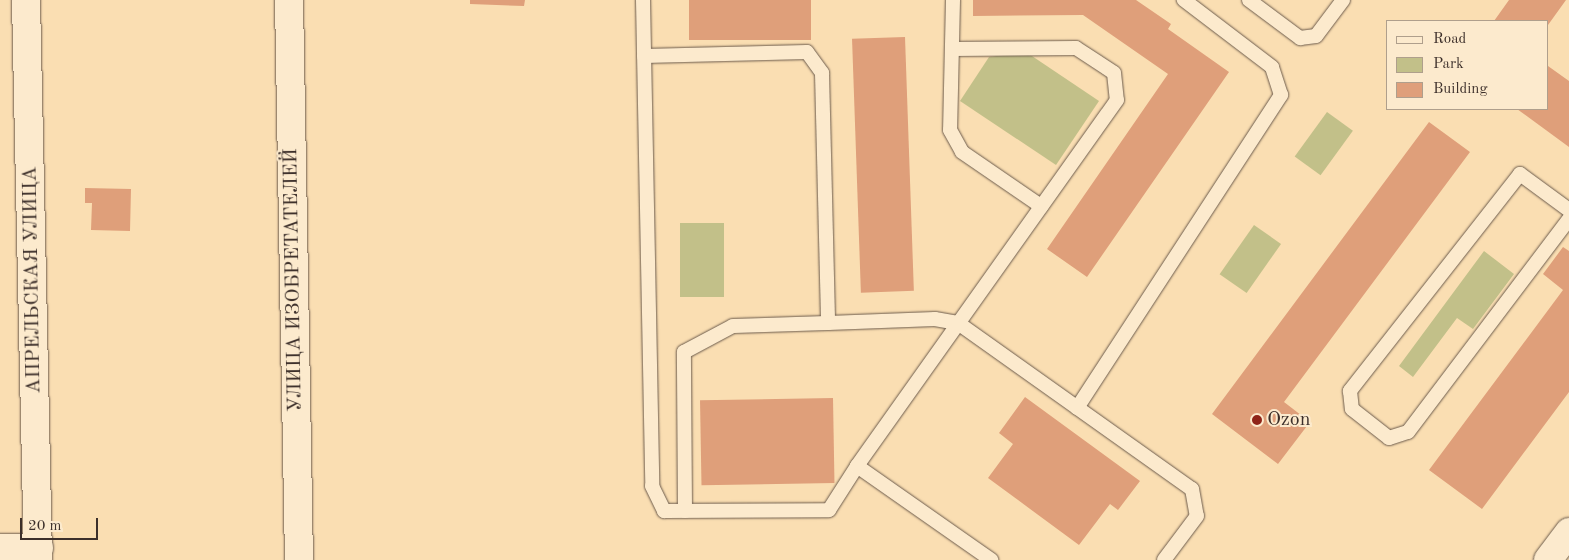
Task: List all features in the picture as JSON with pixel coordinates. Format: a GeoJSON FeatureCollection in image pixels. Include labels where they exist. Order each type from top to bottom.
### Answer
{"type":"FeatureCollection","features":[{"type":"Feature","properties":{"kind":"street","name":"АПРЕЛЬСКАЯ УЛИЦА"},"geometry":{"type":"LineString","coordinates":[[26,0],[38,554]]}},
{"type":"Feature","properties":{"kind":"street","name":"УЛИЦА ИЗОБРЕТАТЕЛЕЙ"},"geometry":{"type":"LineString","coordinates":[[289,0],[299,560]]}},
{"type":"Feature","properties":{"kind":"street"},"geometry":{"type":"LineString","coordinates":[[1548,560],[1569,532]]}},
{"type":"Feature","properties":{"kind":"street"},"geometry":{"type":"LineString","coordinates":[[0,548],[38,554]]}},
{"type":"Feature","properties":{"kind":"lane"},"geometry":{"type":"LineString","coordinates":[[643,0],[652,486],[664,511],[829,510],[857,466],[1117,100],[1114,73],[1076,48],[952,49]]}},
{"type":"Feature","properties":{"kind":"lane"},"geometry":{"type":"LineString","coordinates":[[953,0],[950,130],[962,152],[1041,206]]}},
{"type":"Feature","properties":{"kind":"lane"},"geometry":{"type":"LineString","coordinates":[[1077,408],[1281,96],[1272,67],[1184,0]]}},
{"type":"Feature","properties":{"kind":"lane"},"geometry":{"type":"LineString","coordinates":[[1249,0],[1300,38],[1316,36],[1343,0]]}},
{"type":"Feature","properties":{"kind":"lane"},"geometry":{"type":"LineString","coordinates":[[644,56],[808,52],[822,73],[828,323]]}},
{"type":"Feature","properties":{"kind":"lane"},"geometry":{"type":"LineString","coordinates":[[1569,210],[1520,174],[1350,390],[1352,409],[1389,438],[1408,432],[1569,219]]}},
{"type":"Feature","properties":{"kind":"lane"},"geometry":{"type":"LineString","coordinates":[[685,511],[684,352],[732,326],[935,319],[958,323],[1192,489],[1197,516],[1164,560]]}},
{"type":"Feature","properties":{"kind":"lane"},"geometry":{"type":"LineString","coordinates":[[857,466],[991,560]]}},
{"type":"Feature","properties":{"kind":"green space"},"geometry":{"type":"Polygon","coordinates":[[[1026,52],[1099,101],[1056,165],[960,101],[989,57],[1026,52]]]}},
{"type":"Feature","properties":{"kind":"green space"},"geometry":{"type":"Polygon","coordinates":[[[1327,112],[1353,131],[1321,175],[1295,156],[1327,112]]]}},
{"type":"Feature","properties":{"kind":"green space"},"geometry":{"type":"Polygon","coordinates":[[[680,223],[724,223],[724,297],[680,297],[680,223]]]}},
{"type":"Feature","properties":{"kind":"green space"},"geometry":{"type":"Polygon","coordinates":[[[1254,225],[1281,244],[1247,293],[1220,274],[1254,225]]]}},
{"type":"Feature","properties":{"kind":"green space"},"geometry":{"type":"Polygon","coordinates":[[[1484,251],[1514,274],[1473,329],[1457,318],[1413,377],[1399,366],[1484,251]]]}},
{"type":"Feature","properties":{"kind":"building"},"geometry":{"type":"Polygon","coordinates":[[[470,0],[525,0],[524,6],[470,4],[470,0]]]}},
{"type":"Feature","properties":{"kind":"building"},"geometry":{"type":"Polygon","coordinates":[[[689,0],[811,0],[811,40],[689,40],[689,0]]]}},
{"type":"Feature","properties":{"kind":"building"},"geometry":{"type":"Polygon","coordinates":[[[973,0],[1136,0],[1171,24],[1168,29],[1229,72],[1087,277],[1047,249],[1168,74],[1083,15],[973,16],[973,0]]]}},
{"type":"Feature","properties":{"kind":"building"},"geometry":{"type":"Polygon","coordinates":[[[1509,0],[1566,0],[1549,24],[1549,20],[1495,20],[1509,0]]]}},
{"type":"Feature","properties":{"kind":"building"},"geometry":{"type":"Polygon","coordinates":[[[905,37],[914,291],[861,293],[852,39],[905,37]]]}},
{"type":"Feature","properties":{"kind":"building"},"geometry":{"type":"Polygon","coordinates":[[[1549,67],[1569,81],[1569,147],[1518,110],[1549,110],[1549,67]]]}},
{"type":"Feature","properties":{"kind":"building"},"geometry":{"type":"Polygon","coordinates":[[[1429,122],[1470,152],[1284,402],[1310,422],[1278,464],[1212,414],[1429,122]]]}},
{"type":"Feature","properties":{"kind":"building"},"geometry":{"type":"Polygon","coordinates":[[[85,188],[131,189],[130,231],[91,230],[92,203],[85,203],[85,188]]]}},
{"type":"Feature","properties":{"kind":"building"},"geometry":{"type":"Polygon","coordinates":[[[1563,247],[1569,251],[1569,392],[1482,509],[1429,470],[1563,290],[1543,274],[1563,247]]]}},
{"type":"Feature","properties":{"kind":"building"},"geometry":{"type":"Polygon","coordinates":[[[1025,397],[1140,481],[1118,510],[1110,504],[1079,545],[988,478],[1013,444],[999,433],[1025,397]]]}},
{"type":"Feature","properties":{"kind":"building"},"geometry":{"type":"Polygon","coordinates":[[[833,398],[834,483],[702,485],[700,400],[833,398]]]}},
{"type":"Feature","properties":{"kind":"place","name":"Ozon"},"geometry":{"type":"Point","coordinates":[1257,420]}}]}
